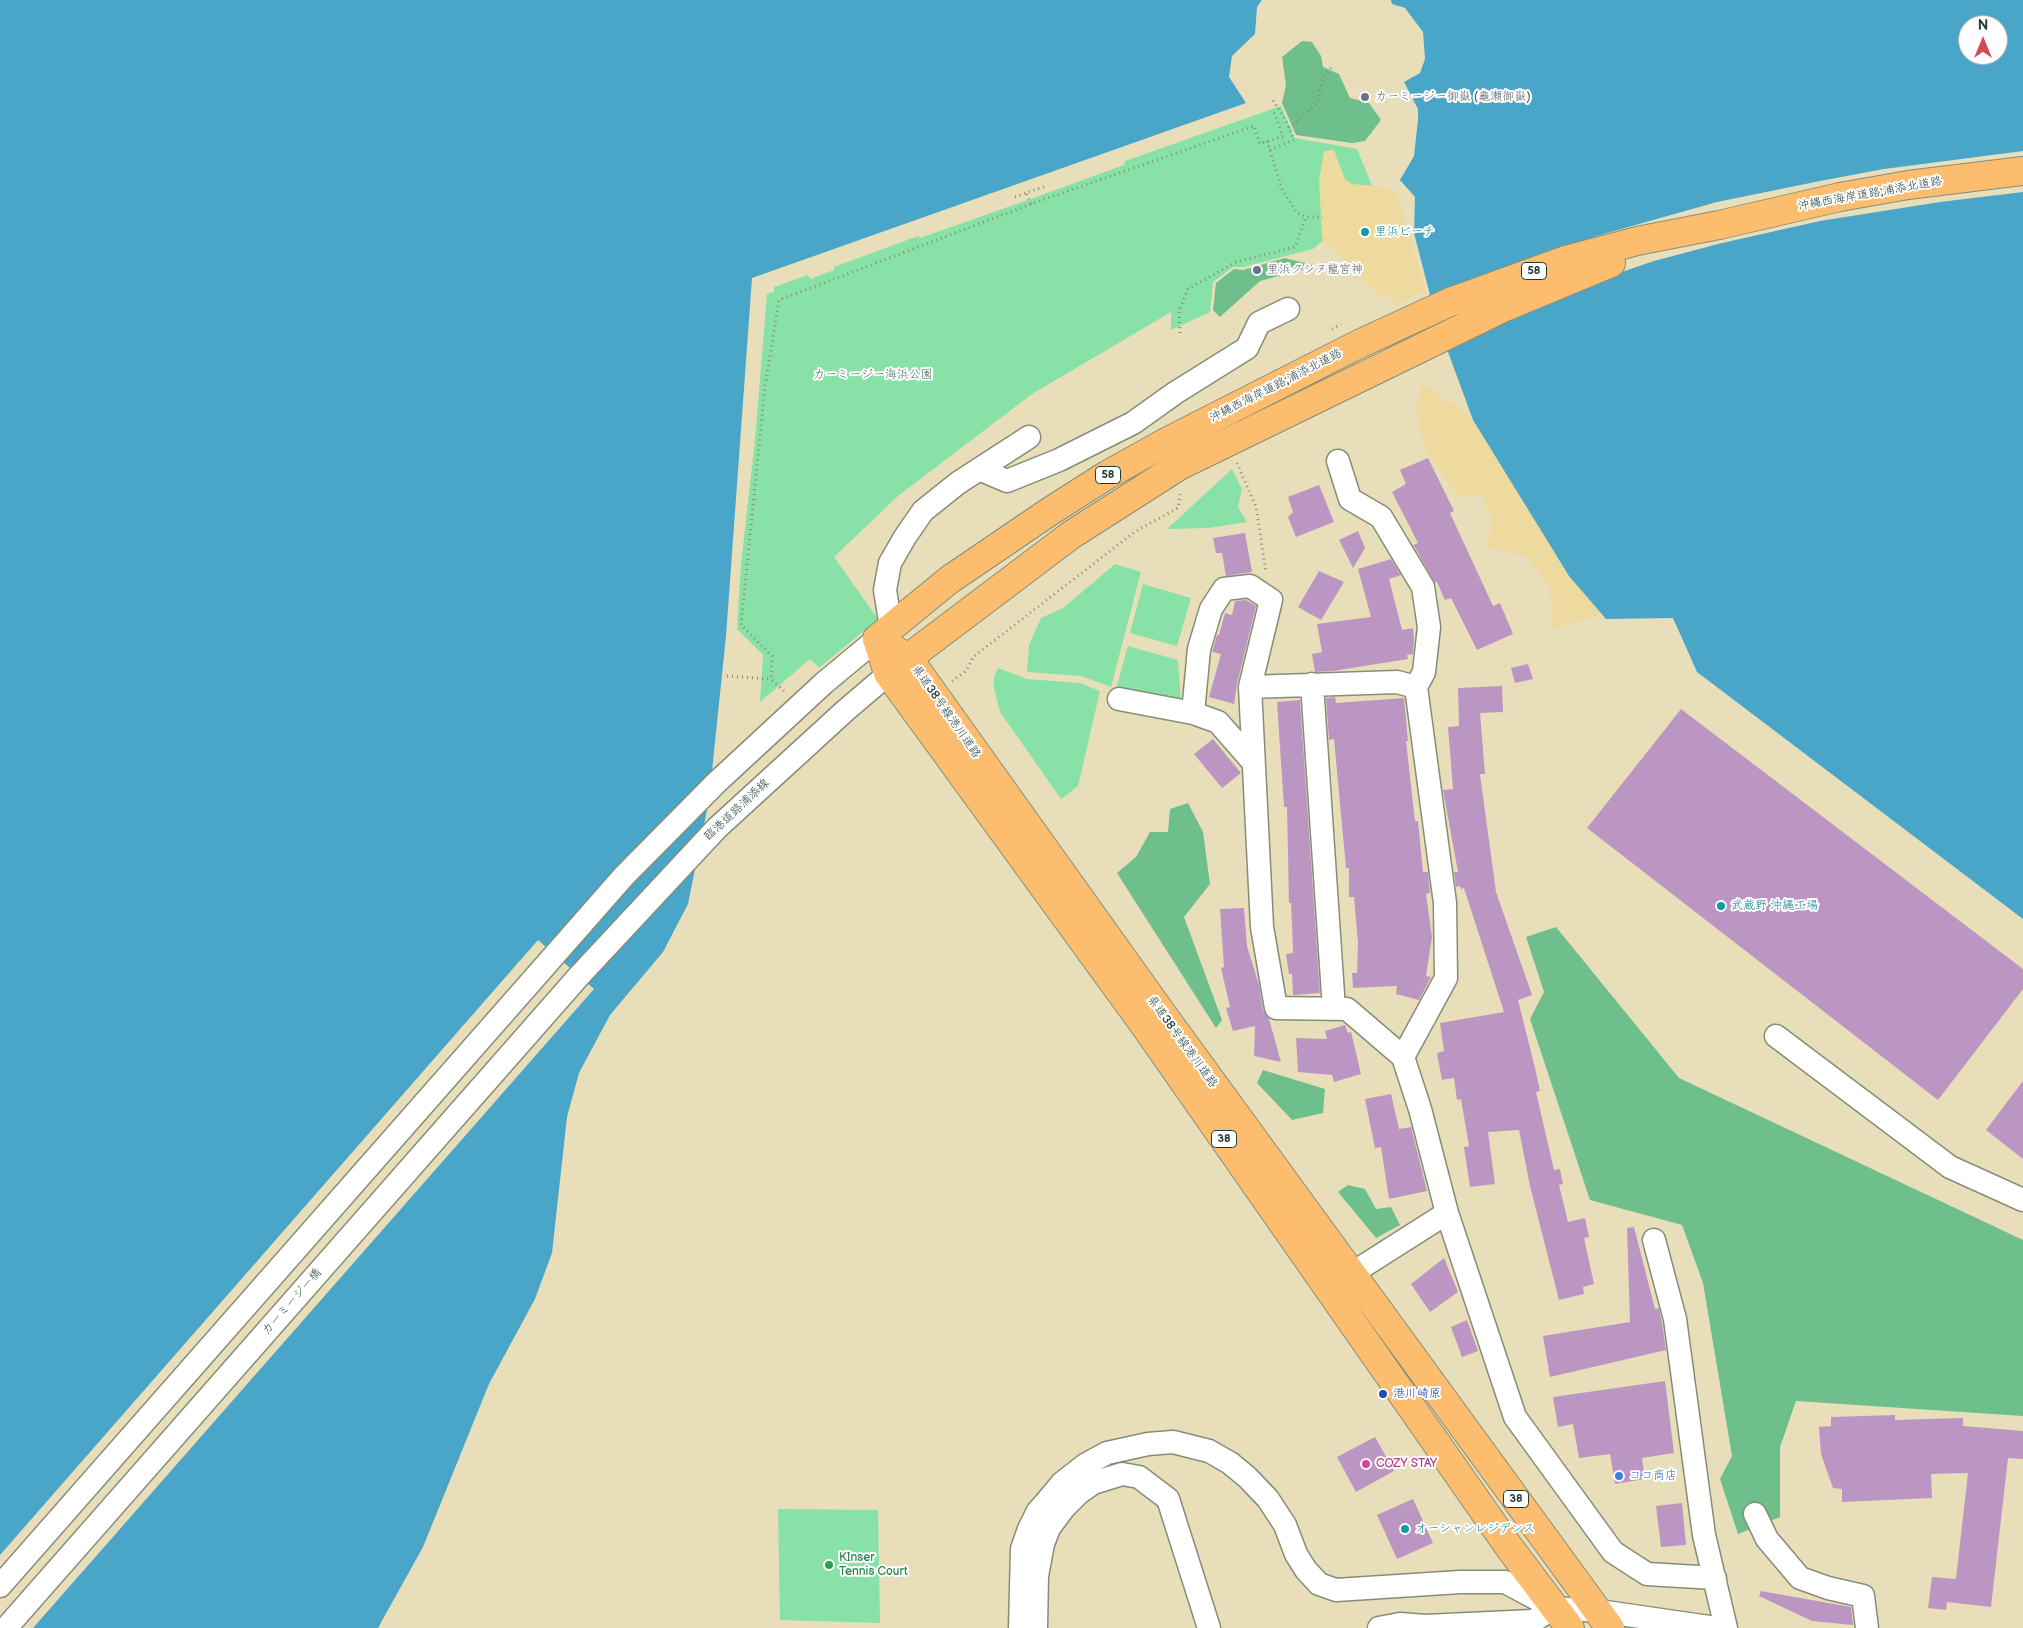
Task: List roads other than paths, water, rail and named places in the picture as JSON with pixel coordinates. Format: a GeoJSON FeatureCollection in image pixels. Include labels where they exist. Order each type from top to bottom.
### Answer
{"type":"FeatureCollection","features":[{"type":"Feature","properties":{"kind":"main road","name":"沖縄西海岸道路;浦添北道路"},"geometry":{"type":"LineString","coordinates":[[884,633],[948,580],[1106,475],[1168,441],[1359,344],[1450,302],[1566,260],[1637,241],[1719,225],[1840,197],[1908,185],[2023,171]]}},
{"type":"Feature","properties":{"kind":"main road","name":"沖縄西海岸道路;浦添北道路"},"geometry":{"type":"LineString","coordinates":[[898,665],[1071,535],[1179,466],[1372,371],[1533,295],[1639,252],[1719,225]]}},
{"type":"Feature","properties":{"kind":"main road","name":"県道38号線港川道路"},"geometry":{"type":"LineString","coordinates":[[884,633],[898,665],[1005,836],[1145,1026],[1336,1296],[1509,1547],[1562,1618]]}},
{"type":"Feature","properties":{"kind":"main road","name":"県道38号線港川道路"},"geometry":{"type":"LineString","coordinates":[[898,665],[1163,1016],[1604,1620]]}},
{"type":"Feature","properties":{"kind":"street"},"geometry":{"type":"LineString","coordinates":[[979,469],[1008,481],[1059,460],[1133,423],[1183,388],[1247,348],[1259,323],[1288,309]]}},
{"type":"Feature","properties":{"kind":"street"},"geometry":{"type":"LineString","coordinates":[[0,1586],[624,876],[717,782],[824,683],[884,633],[885,590],[890,563],[923,511],[958,483],[1029,437]]}},
{"type":"Feature","properties":{"kind":"street"},"geometry":{"type":"LineString","coordinates":[[1338,461],[1350,499],[1381,517],[1423,587],[1429,627],[1424,672],[1416,688],[1445,903],[1446,978],[1403,1057]]}},
{"type":"Feature","properties":{"kind":"street"},"geometry":{"type":"LineString","coordinates":[[1193,713],[1199,649],[1210,609],[1224,589],[1250,586],[1271,600],[1250,687],[1262,927],[1276,1008],[1347,1009],[1403,1057],[1420,1109],[1447,1213],[1516,1417],[1613,1552],[1647,1574],[1715,1578]]}},
{"type":"Feature","properties":{"kind":"street","name":"臨港道路浦添線"},"geometry":{"type":"LineString","coordinates":[[579,976],[717,828],[898,665]]}},
{"type":"Feature","properties":{"kind":"street"},"geometry":{"type":"LineString","coordinates":[[1250,687],[1397,682],[1416,688]]}},
{"type":"Feature","properties":{"kind":"street"},"geometry":{"type":"LineString","coordinates":[[1312,684],[1334,1009]]}},
{"type":"Feature","properties":{"kind":"street"},"geometry":{"type":"LineString","coordinates":[[1119,699],[1193,713],[1218,722],[1254,762]]}},
{"type":"Feature","properties":{"kind":"street","name":"カーミージー橋"},"geometry":{"type":"LineString","coordinates":[[6,1628],[579,976]]}},
{"type":"Feature","properties":{"kind":"street"},"geometry":{"type":"LineString","coordinates":[[1776,1036],[1950,1167],[2023,1200]]}},
{"type":"Feature","properties":{"kind":"street"},"geometry":{"type":"LineString","coordinates":[[1351,1274],[1447,1213]]}},
{"type":"Feature","properties":{"kind":"street"},"geometry":{"type":"LineString","coordinates":[[1654,1240],[1675,1319],[1704,1535],[1726,1628]]}},
{"type":"Feature","properties":{"kind":"street"},"geometry":{"type":"LineString","coordinates":[[1020,1628],[1022,1549],[1032,1523],[1047,1501],[1062,1483],[1085,1465],[1108,1453],[1148,1444],[1172,1442],[1209,1451],[1230,1463],[1247,1477],[1268,1499],[1285,1524],[1301,1562],[1319,1584],[1336,1590],[1460,1582],[1505,1582],[1562,1618]]}},
{"type":"Feature","properties":{"kind":"street"},"geometry":{"type":"LineString","coordinates":[[1036,1628],[1037,1576],[1043,1544],[1050,1528],[1064,1508],[1079,1492],[1099,1481],[1122,1474],[1139,1476],[1168,1499],[1209,1628]]}},
{"type":"Feature","properties":{"kind":"street"},"geometry":{"type":"LineString","coordinates":[[1755,1514],[1767,1539],[1800,1578],[1828,1588],[1863,1596],[1868,1628]]}},
{"type":"Feature","properties":{"kind":"street"},"geometry":{"type":"LineString","coordinates":[[1379,1628],[1400,1624],[1425,1626],[1562,1618],[1716,1628]]}},
{"type":"Feature","properties":{"kind":"water"},"geometry":{"type":"Polygon","coordinates":[[[0,0],[1262,0],[1257,7],[1255,34],[1232,56],[1229,77],[1246,103],[752,278],[726,636],[709,800],[688,904],[663,952],[610,1015],[579,1073],[567,1117],[552,1253],[535,1299],[489,1384],[423,1547],[378,1628],[0,1628],[0,0]]]}},
{"type":"Feature","properties":{"kind":"water"},"geometry":{"type":"Polygon","coordinates":[[[1391,0],[2023,0],[2023,919],[1697,672],[1673,618],[1606,619],[1569,576],[1473,420],[1437,322],[1414,233],[1415,197],[1400,180],[1414,156],[1418,120],[1418,109],[1404,82],[1420,73],[1425,59],[1423,32],[1405,8],[1392,4],[1391,0]]]}},
{"type":"Feature","properties":{"kind":"place","name":"カーミージー御嶽 (龜瀬御嶽)"},"geometry":{"type":"Point","coordinates":[1365,97]}},
{"type":"Feature","properties":{"kind":"place","name":"里浜ビーチ"},"geometry":{"type":"Point","coordinates":[1365,232]}},
{"type":"Feature","properties":{"kind":"place","name":"里浜クシヌ龍宮神"},"geometry":{"type":"Point","coordinates":[1257,270]}},
{"type":"Feature","properties":{"kind":"place","name":"武蔵野 沖縄工場"},"geometry":{"type":"Point","coordinates":[1721,906]}},
{"type":"Feature","properties":{"kind":"place","name":"港川崎原"},"geometry":{"type":"Point","coordinates":[1383,1394]}},
{"type":"Feature","properties":{"kind":"place","name":"COZY STAY"},"geometry":{"type":"Point","coordinates":[1366,1464]}},
{"type":"Feature","properties":{"kind":"place","name":"ココ商店"},"geometry":{"type":"Point","coordinates":[1619,1476]}},
{"type":"Feature","properties":{"kind":"place","name":"オーシャンレジデンス"},"geometry":{"type":"Point","coordinates":[1405,1529]}},
{"type":"Feature","properties":{"kind":"place","name":"KInser Tennis Court"},"geometry":{"type":"Point","coordinates":[829,1565]}},
{"type":"Feature","properties":{"kind":"park label","name":"カーミージー海浜公園"},"geometry":{"type":"Point","coordinates":[873,375]}}]}
